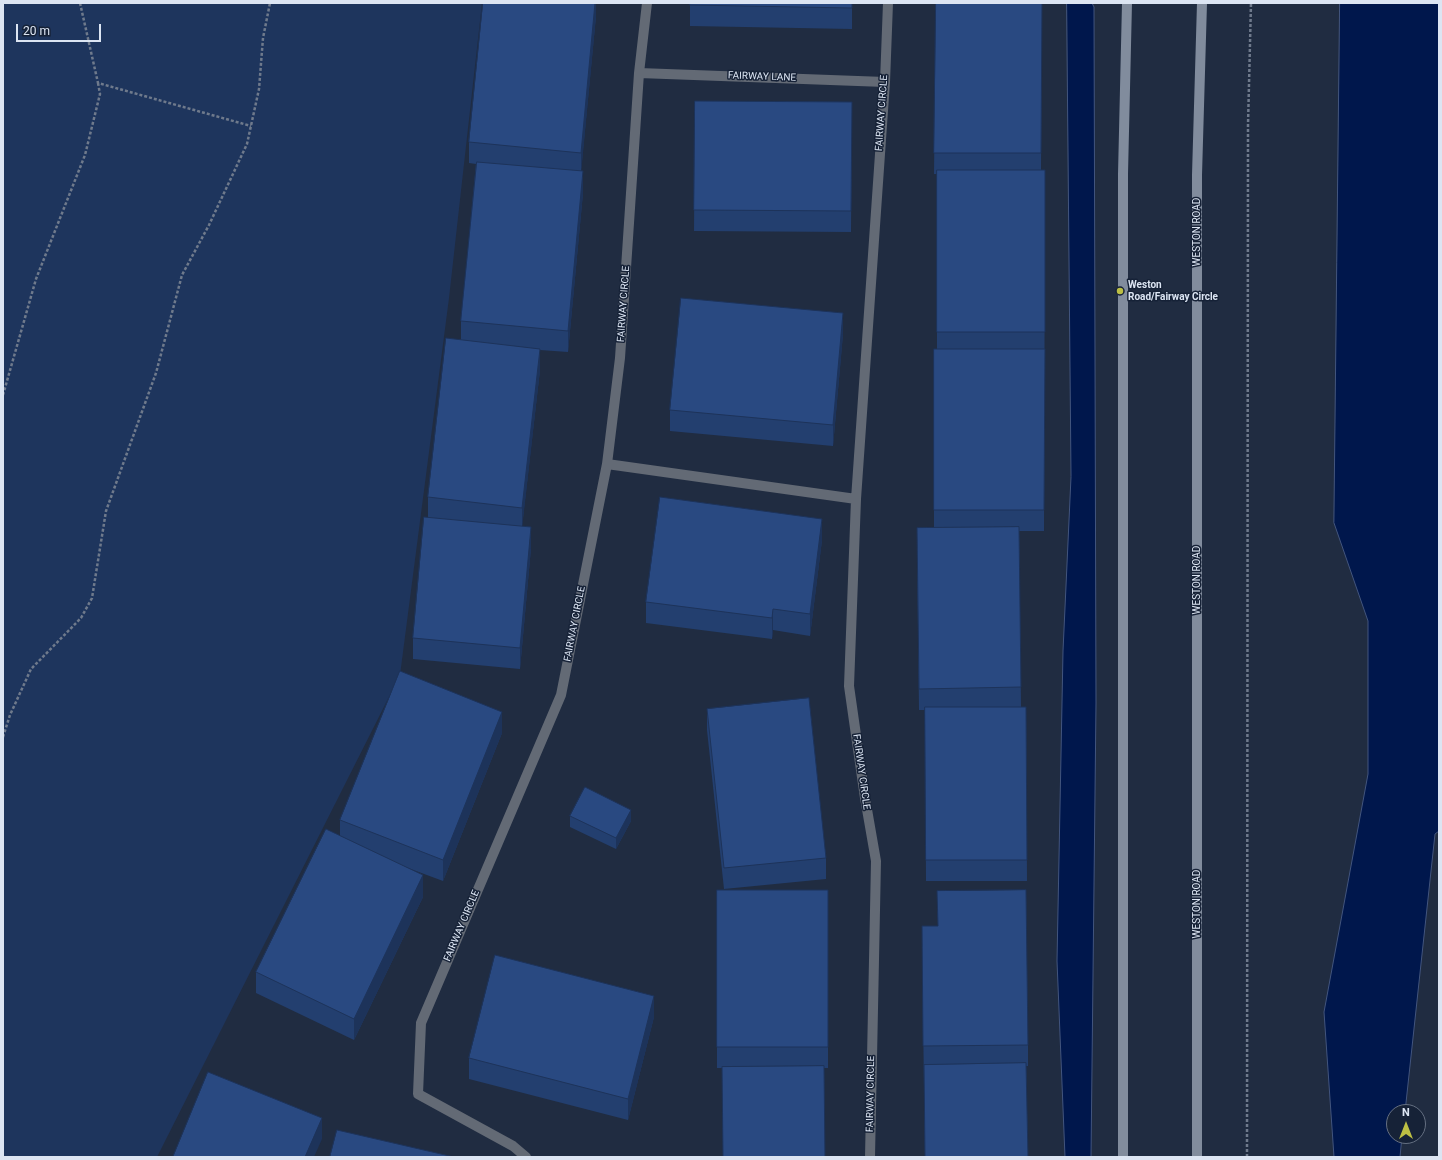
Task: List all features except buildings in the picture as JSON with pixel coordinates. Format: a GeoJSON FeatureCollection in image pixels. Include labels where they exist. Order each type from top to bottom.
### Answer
{"type":"FeatureCollection","features":[{"type":"Feature","properties":{"kind":"main road"},"geometry":{"type":"LineString","coordinates":[[1123,1157],[1123,174],[1127,3]]}},
{"type":"Feature","properties":{"kind":"main road","name":"WESTON ROAD"},"geometry":{"type":"LineString","coordinates":[[1197,1157],[1197,175],[1202,3]]}},
{"type":"Feature","properties":{"kind":"street","name":"FAIRWAY CIRCLE"},"geometry":{"type":"LineString","coordinates":[[526,1157],[513,1146],[418,1094],[421,1022],[561,695],[607,464],[620,358],[639,73],[647,3]]}},
{"type":"Feature","properties":{"kind":"street","name":"FAIRWAY CIRCLE"},"geometry":{"type":"LineString","coordinates":[[870,1157],[876,861],[865,798],[849,686],[856,499],[885,82],[888,3]]}},
{"type":"Feature","properties":{"kind":"street","name":"FAIRWAY LANE"},"geometry":{"type":"LineString","coordinates":[[639,73],[885,82]]}},
{"type":"Feature","properties":{"kind":"street"},"geometry":{"type":"LineString","coordinates":[[607,464],[856,499]]}},
{"type":"Feature","properties":{"kind":"path"},"geometry":{"type":"LineString","coordinates":[[3,395],[36,279],[85,155],[100,94],[80,3]]}},
{"type":"Feature","properties":{"kind":"path"},"geometry":{"type":"LineString","coordinates":[[3,737],[10,714],[31,669],[81,618],[92,598],[106,511],[156,373],[182,275],[209,225],[247,144],[259,89],[263,38],[270,3]]}},
{"type":"Feature","properties":{"kind":"path"},"geometry":{"type":"LineString","coordinates":[[1247,1157],[1248,125],[1251,3]]}},
{"type":"Feature","properties":{"kind":"path"},"geometry":{"type":"LineString","coordinates":[[98,83],[251,126]]}},
{"type":"Feature","properties":{"kind":"shaded area"},"geometry":{"type":"Polygon","coordinates":[[[3,3],[482,3],[449,298],[400,675],[157,1157],[3,1157],[3,3]]]}},
{"type":"Feature","properties":{"kind":"shaded area"},"geometry":{"type":"Polygon","coordinates":[[[1067,3],[1092,3],[1094,7],[1096,703],[1091,1157],[1065,1157],[1057,961],[1063,651],[1071,477],[1067,3]]]}},
{"type":"Feature","properties":{"kind":"shaded area"},"geometry":{"type":"Polygon","coordinates":[[[1340,3],[1439,3],[1439,831],[1435,834],[1406,1104],[1386,1104],[1386,1144],[1401,1144],[1400,1157],[1334,1157],[1324,1012],[1368,774],[1368,621],[1334,523],[1340,3]]]}},
{"type":"Feature","properties":{"kind":"place","name":"Weston Road/Fairway Circle"},"geometry":{"type":"Point","coordinates":[1120,291]}}]}
